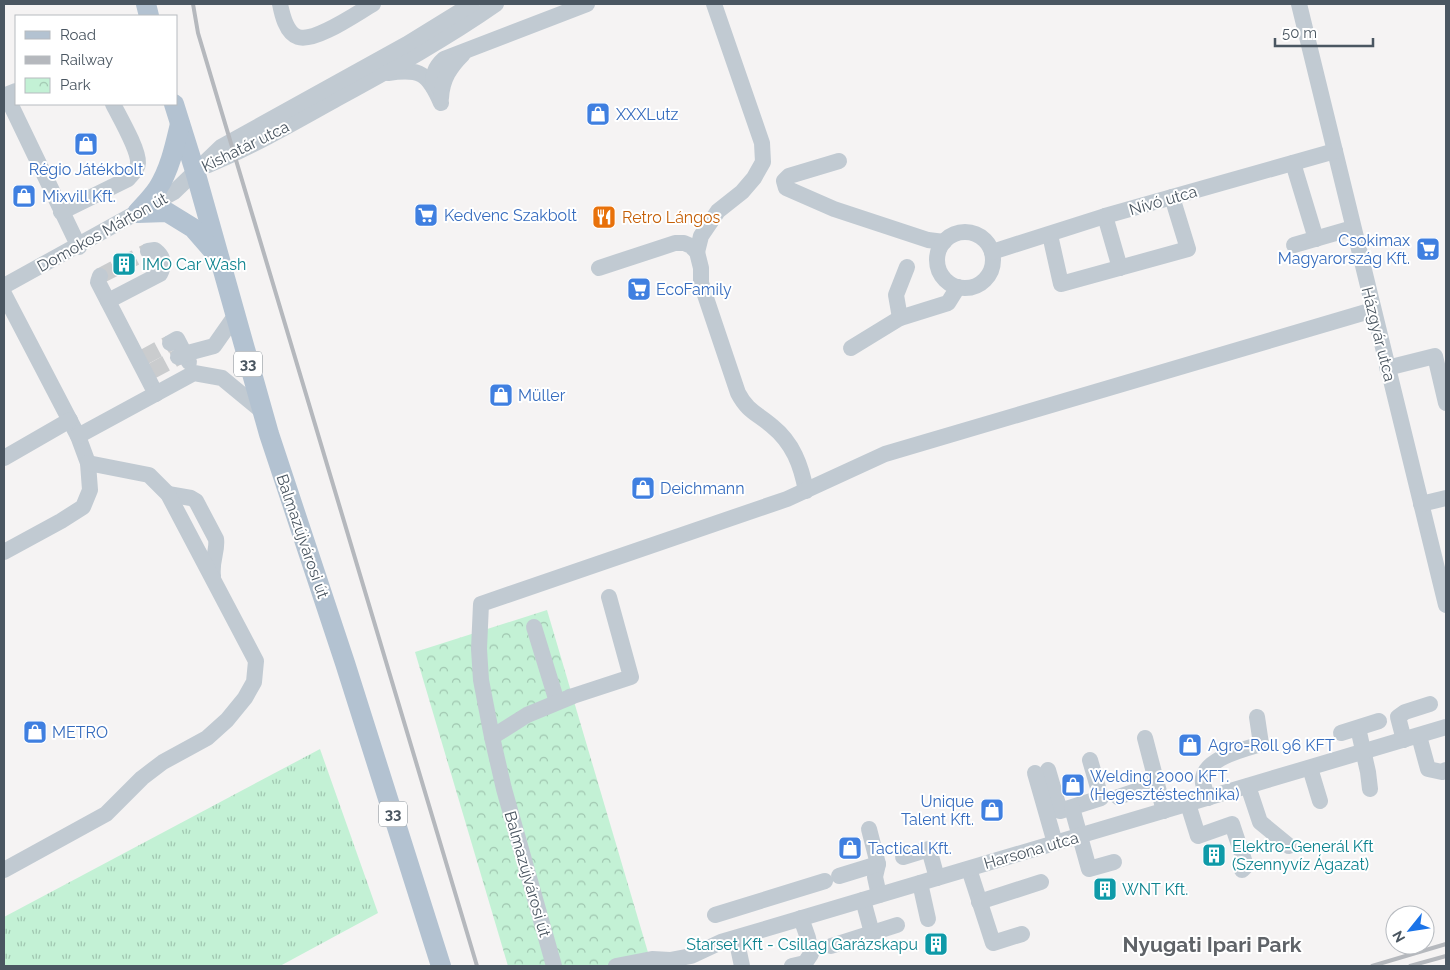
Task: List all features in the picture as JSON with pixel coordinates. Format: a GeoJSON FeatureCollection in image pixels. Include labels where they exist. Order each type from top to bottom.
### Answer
{"type":"FeatureCollection","features":[{"type":"Feature","properties":{"kind":"main road","name":"Balmazújvárosi út"},"geometry":{"type":"LineString","coordinates":[[174,105],[195,171],[262,411],[346,663],[441,966]]}},
{"type":"Feature","properties":{"kind":"main road"},"geometry":{"type":"LineString","coordinates":[[137,213],[158,188],[173,150],[180,124]]}},
{"type":"Feature","properties":{"kind":"main road"},"geometry":{"type":"LineString","coordinates":[[137,213],[167,212],[193,228],[219,257]]}},
{"type":"Feature","properties":{"kind":"street"},"geometry":{"type":"LineString","coordinates":[[280,4],[288,28],[296,36],[305,38],[324,32],[373,4]]}},
{"type":"Feature","properties":{"kind":"street","name":"Kishatár utca"},"geometry":{"type":"LineString","coordinates":[[195,171],[231,141],[407,44],[472,4]]}},
{"type":"Feature","properties":{"kind":"street","name":"Kishatár utca"},"geometry":{"type":"LineString","coordinates":[[195,171],[253,144],[384,73],[449,36],[496,4]]}},
{"type":"Feature","properties":{"kind":"street"},"geometry":{"type":"LineString","coordinates":[[384,73],[414,71],[426,78],[434,88],[441,103],[441,89],[448,71],[465,51],[587,4]]}},
{"type":"Feature","properties":{"kind":"street"},"geometry":{"type":"LineString","coordinates":[[714,4],[762,143],[763,162],[754,178],[742,192],[718,211],[701,236],[697,252],[702,283],[738,393],[745,406],[785,438],[794,452],[802,472],[806,491],[885,454],[1373,310]]}},
{"type":"Feature","properties":{"kind":"street","name":"Házgyár utca"},"geometry":{"type":"LineString","coordinates":[[1299,4],[1446,605]]}},
{"type":"Feature","properties":{"kind":"street"},"geometry":{"type":"LineString","coordinates":[[15,91],[6,95],[79,246]]}},
{"type":"Feature","properties":{"kind":"street"},"geometry":{"type":"LineString","coordinates":[[61,212],[128,179],[135,172],[139,164],[137,154],[113,105]]}},
{"type":"Feature","properties":{"kind":"street","name":"Nívó utca"},"geometry":{"type":"LineString","coordinates":[[992,252],[1105,216],[1335,151]]}},
{"type":"Feature","properties":{"kind":"street"},"geometry":{"type":"LineString","coordinates":[[839,162],[789,176],[784,180],[786,188],[834,209],[928,240],[944,242]]}},
{"type":"Feature","properties":{"kind":"street"},"geometry":{"type":"LineString","coordinates":[[1293,163],[1316,238]]}},
{"type":"Feature","properties":{"kind":"street","name":"Domokos Márton út"},"geometry":{"type":"LineString","coordinates":[[4,286],[174,192],[195,171]]}},
{"type":"Feature","properties":{"kind":"street"},"geometry":{"type":"LineString","coordinates":[[1050,235],[1061,284],[1188,249],[1172,197]]}},
{"type":"Feature","properties":{"kind":"street"},"geometry":{"type":"LineString","coordinates":[[1105,216],[1120,268]]}},
{"type":"Feature","properties":{"kind":"street"},"geometry":{"type":"LineString","coordinates":[[1294,244],[1353,228]]}},
{"type":"Feature","properties":{"kind":"street"},"geometry":{"type":"LineString","coordinates":[[958,232],[975,233],[989,244],[992,252],[992,269],[982,283],[975,287],[966,289],[949,284],[942,277],[938,268],[939,250],[944,242],[958,232]]}},
{"type":"Feature","properties":{"kind":"street"},"geometry":{"type":"LineString","coordinates":[[599,268],[675,243],[691,246],[697,252]]}},
{"type":"Feature","properties":{"kind":"street"},"geometry":{"type":"LineString","coordinates":[[108,301],[160,274],[164,261],[155,250],[148,251]]}},
{"type":"Feature","properties":{"kind":"street"},"geometry":{"type":"LineString","coordinates":[[900,318],[896,295],[907,266]]}},
{"type":"Feature","properties":{"kind":"street"},"geometry":{"type":"LineString","coordinates":[[100,276],[98,282],[145,366],[156,394]]}},
{"type":"Feature","properties":{"kind":"street"},"geometry":{"type":"LineString","coordinates":[[851,348],[900,318],[948,303],[958,288]]}},
{"type":"Feature","properties":{"kind":"street"},"geometry":{"type":"LineString","coordinates":[[4,294],[78,436],[88,463],[90,490],[83,507],[4,552]]}},
{"type":"Feature","properties":{"kind":"street"},"geometry":{"type":"LineString","coordinates":[[194,373],[178,351],[214,346],[235,316]]}},
{"type":"Feature","properties":{"kind":"street"},"geometry":{"type":"LineString","coordinates":[[1387,368],[1435,356],[1446,403]]}},
{"type":"Feature","properties":{"kind":"street"},"geometry":{"type":"LineString","coordinates":[[78,436],[194,373],[222,378],[262,411]]}},
{"type":"Feature","properties":{"kind":"street"},"geometry":{"type":"LineString","coordinates":[[4,458],[70,420]]}},
{"type":"Feature","properties":{"kind":"street"},"geometry":{"type":"LineString","coordinates":[[4,870],[106,814],[142,778],[163,762],[207,738],[227,720],[245,698],[254,682],[256,661],[168,494],[149,475],[125,472],[88,463]]}},
{"type":"Feature","properties":{"kind":"street","name":"Balmazújvárosi út"},"geometry":{"type":"LineString","coordinates":[[554,966],[504,789],[492,737],[481,680],[479,649],[482,604],[787,500],[806,491]]}},
{"type":"Feature","properties":{"kind":"street"},"geometry":{"type":"LineString","coordinates":[[1421,504],[1446,498]]}},
{"type":"Feature","properties":{"kind":"street"},"geometry":{"type":"LineString","coordinates":[[492,737],[527,715],[557,702],[631,677],[609,597]]}},
{"type":"Feature","properties":{"kind":"street"},"geometry":{"type":"LineString","coordinates":[[534,627],[557,702]]}},
{"type":"Feature","properties":{"kind":"street"},"geometry":{"type":"LineString","coordinates":[[1430,704],[1406,712],[1398,717],[1428,769],[1442,772],[1446,770]]}},
{"type":"Feature","properties":{"kind":"street"},"geometry":{"type":"LineString","coordinates":[[1208,798],[1203,781],[1206,771],[1227,755],[1262,744],[1256,717]]}},
{"type":"Feature","properties":{"kind":"street"},"geometry":{"type":"LineString","coordinates":[[1341,733],[1379,721]]}},
{"type":"Feature","properties":{"kind":"street"},"geometry":{"type":"LineString","coordinates":[[1358,728],[1370,789]]}},
{"type":"Feature","properties":{"kind":"street","name":"Harsona utca"},"geometry":{"type":"LineString","coordinates":[[616,966],[652,959],[670,960],[691,956],[703,959],[721,942],[1446,728]]}},
{"type":"Feature","properties":{"kind":"street"},"geometry":{"type":"LineString","coordinates":[[1145,738],[1164,811]]}},
{"type":"Feature","properties":{"kind":"street"},"geometry":{"type":"LineString","coordinates":[[1055,843],[1041,771],[1060,811],[1101,798],[1090,760]]}},
{"type":"Feature","properties":{"kind":"street"},"geometry":{"type":"LineString","coordinates":[[1310,768],[1320,801]]}},
{"type":"Feature","properties":{"kind":"street"},"geometry":{"type":"LineString","coordinates":[[1125,822],[1117,793],[1157,784]]}},
{"type":"Feature","properties":{"kind":"street"},"geometry":{"type":"LineString","coordinates":[[1248,786],[1260,822],[1289,846]]}},
{"type":"Feature","properties":{"kind":"street"},"geometry":{"type":"LineString","coordinates":[[1188,804],[1198,836],[1232,824],[1246,866],[1242,870]]}},
{"type":"Feature","properties":{"kind":"street"},"geometry":{"type":"LineString","coordinates":[[1072,808],[1088,869],[1114,862]]}},
{"type":"Feature","properties":{"kind":"street"},"geometry":{"type":"LineString","coordinates":[[869,829],[878,864],[875,877],[879,895]]}},
{"type":"Feature","properties":{"kind":"street"},"geometry":{"type":"LineString","coordinates":[[903,857],[929,849],[936,878]]}},
{"type":"Feature","properties":{"kind":"street"},"geometry":{"type":"LineString","coordinates":[[714,915],[878,864]]}},
{"type":"Feature","properties":{"kind":"street"},"geometry":{"type":"LineString","coordinates":[[969,868],[993,943],[1022,934]]}},
{"type":"Feature","properties":{"kind":"street"},"geometry":{"type":"LineString","coordinates":[[980,902],[1041,882]]}},
{"type":"Feature","properties":{"kind":"street"},"geometry":{"type":"LineString","coordinates":[[920,883],[928,919]]}},
{"type":"Feature","properties":{"kind":"street"},"geometry":{"type":"LineString","coordinates":[[863,900],[872,933]]}},
{"type":"Feature","properties":{"kind":"street"},"geometry":{"type":"LineString","coordinates":[[792,966],[805,963],[811,954],[801,918]]}},
{"type":"Feature","properties":{"kind":"street"},"geometry":{"type":"LineString","coordinates":[[831,946],[897,926]]}},
{"type":"Feature","properties":{"kind":"street"},"geometry":{"type":"LineString","coordinates":[[736,938],[742,966]]}},
{"type":"Feature","properties":{"kind":"green space"},"geometry":{"type":"Polygon","coordinates":[[[547,610],[652,966],[508,966],[415,652],[547,610]]]}},
{"type":"Feature","properties":{"kind":"green space"},"geometry":{"type":"Polygon","coordinates":[[[320,749],[378,913],[280,966],[4,966],[4,917],[320,749]]]}},
{"type":"Feature","properties":{"kind":"tunnel"},"geometry":{"type":"LineString","coordinates":[[100,276],[148,251]]}},
{"type":"Feature","properties":{"kind":"tunnel"},"geometry":{"type":"LineString","coordinates":[[144,357],[170,343]]}},
{"type":"Feature","properties":{"kind":"tunnel"},"geometry":{"type":"LineString","coordinates":[[152,371],[178,357]]}},
{"type":"Feature","properties":{"kind":"railway"},"geometry":{"type":"LineString","coordinates":[[193,4],[198,33],[477,966]]}},
{"type":"Feature","properties":{"kind":"railway"},"geometry":{"type":"LineString","coordinates":[[1372,966],[1446,944]]}},
{"type":"Feature","properties":{"kind":"railway"},"geometry":{"type":"LineString","coordinates":[[1410,966],[1446,956]]}},
{"type":"Feature","properties":{"kind":"place","name":"XXXLutz"},"geometry":{"type":"Point","coordinates":[598,114]}},
{"type":"Feature","properties":{"kind":"place","name":"Régio Játékbolt"},"geometry":{"type":"Point","coordinates":[86,144]}},
{"type":"Feature","properties":{"kind":"place","name":"Mixvill Kft."},"geometry":{"type":"Point","coordinates":[24,196]}},
{"type":"Feature","properties":{"kind":"place","name":"Kedvenc Szakbolt"},"geometry":{"type":"Point","coordinates":[426,215]}},
{"type":"Feature","properties":{"kind":"place","name":"Retro Lángos"},"geometry":{"type":"Point","coordinates":[604,217]}},
{"type":"Feature","properties":{"kind":"place","name":"Csokimax Magyarország Kft."},"geometry":{"type":"Point","coordinates":[1428,249]}},
{"type":"Feature","properties":{"kind":"place","name":"IMO Car Wash"},"geometry":{"type":"Point","coordinates":[124,264]}},
{"type":"Feature","properties":{"kind":"place","name":"EcoFamily"},"geometry":{"type":"Point","coordinates":[639,289]}},
{"type":"Feature","properties":{"kind":"place","name":"Müller"},"geometry":{"type":"Point","coordinates":[501,395]}},
{"type":"Feature","properties":{"kind":"place","name":"Deichmann"},"geometry":{"type":"Point","coordinates":[643,488]}},
{"type":"Feature","properties":{"kind":"place","name":"METRO"},"geometry":{"type":"Point","coordinates":[35,732]}},
{"type":"Feature","properties":{"kind":"place","name":"Agro-Roll 96 KFT"},"geometry":{"type":"Point","coordinates":[1190,745]}},
{"type":"Feature","properties":{"kind":"place","name":"Welding 2000 KFT. (Hegesztéstechnika)"},"geometry":{"type":"Point","coordinates":[1073,785]}},
{"type":"Feature","properties":{"kind":"place","name":"Unique Talent Kft."},"geometry":{"type":"Point","coordinates":[992,810]}},
{"type":"Feature","properties":{"kind":"place","name":"Tactical Kft."},"geometry":{"type":"Point","coordinates":[850,848]}},
{"type":"Feature","properties":{"kind":"place","name":"Elektro-Generál Kft (Szennyvíz Ágazat)"},"geometry":{"type":"Point","coordinates":[1214,855]}},
{"type":"Feature","properties":{"kind":"place","name":"WNT Kft."},"geometry":{"type":"Point","coordinates":[1105,889]}},
{"type":"Feature","properties":{"kind":"place","name":"Starset Kft - Csillag Garázskapu"},"geometry":{"type":"Point","coordinates":[936,944]}},
{"type":"Feature","properties":{"kind":"district","name":"Nyugati Ipari Park"},"geometry":{"type":"Point","coordinates":[1212,945]}}]}
